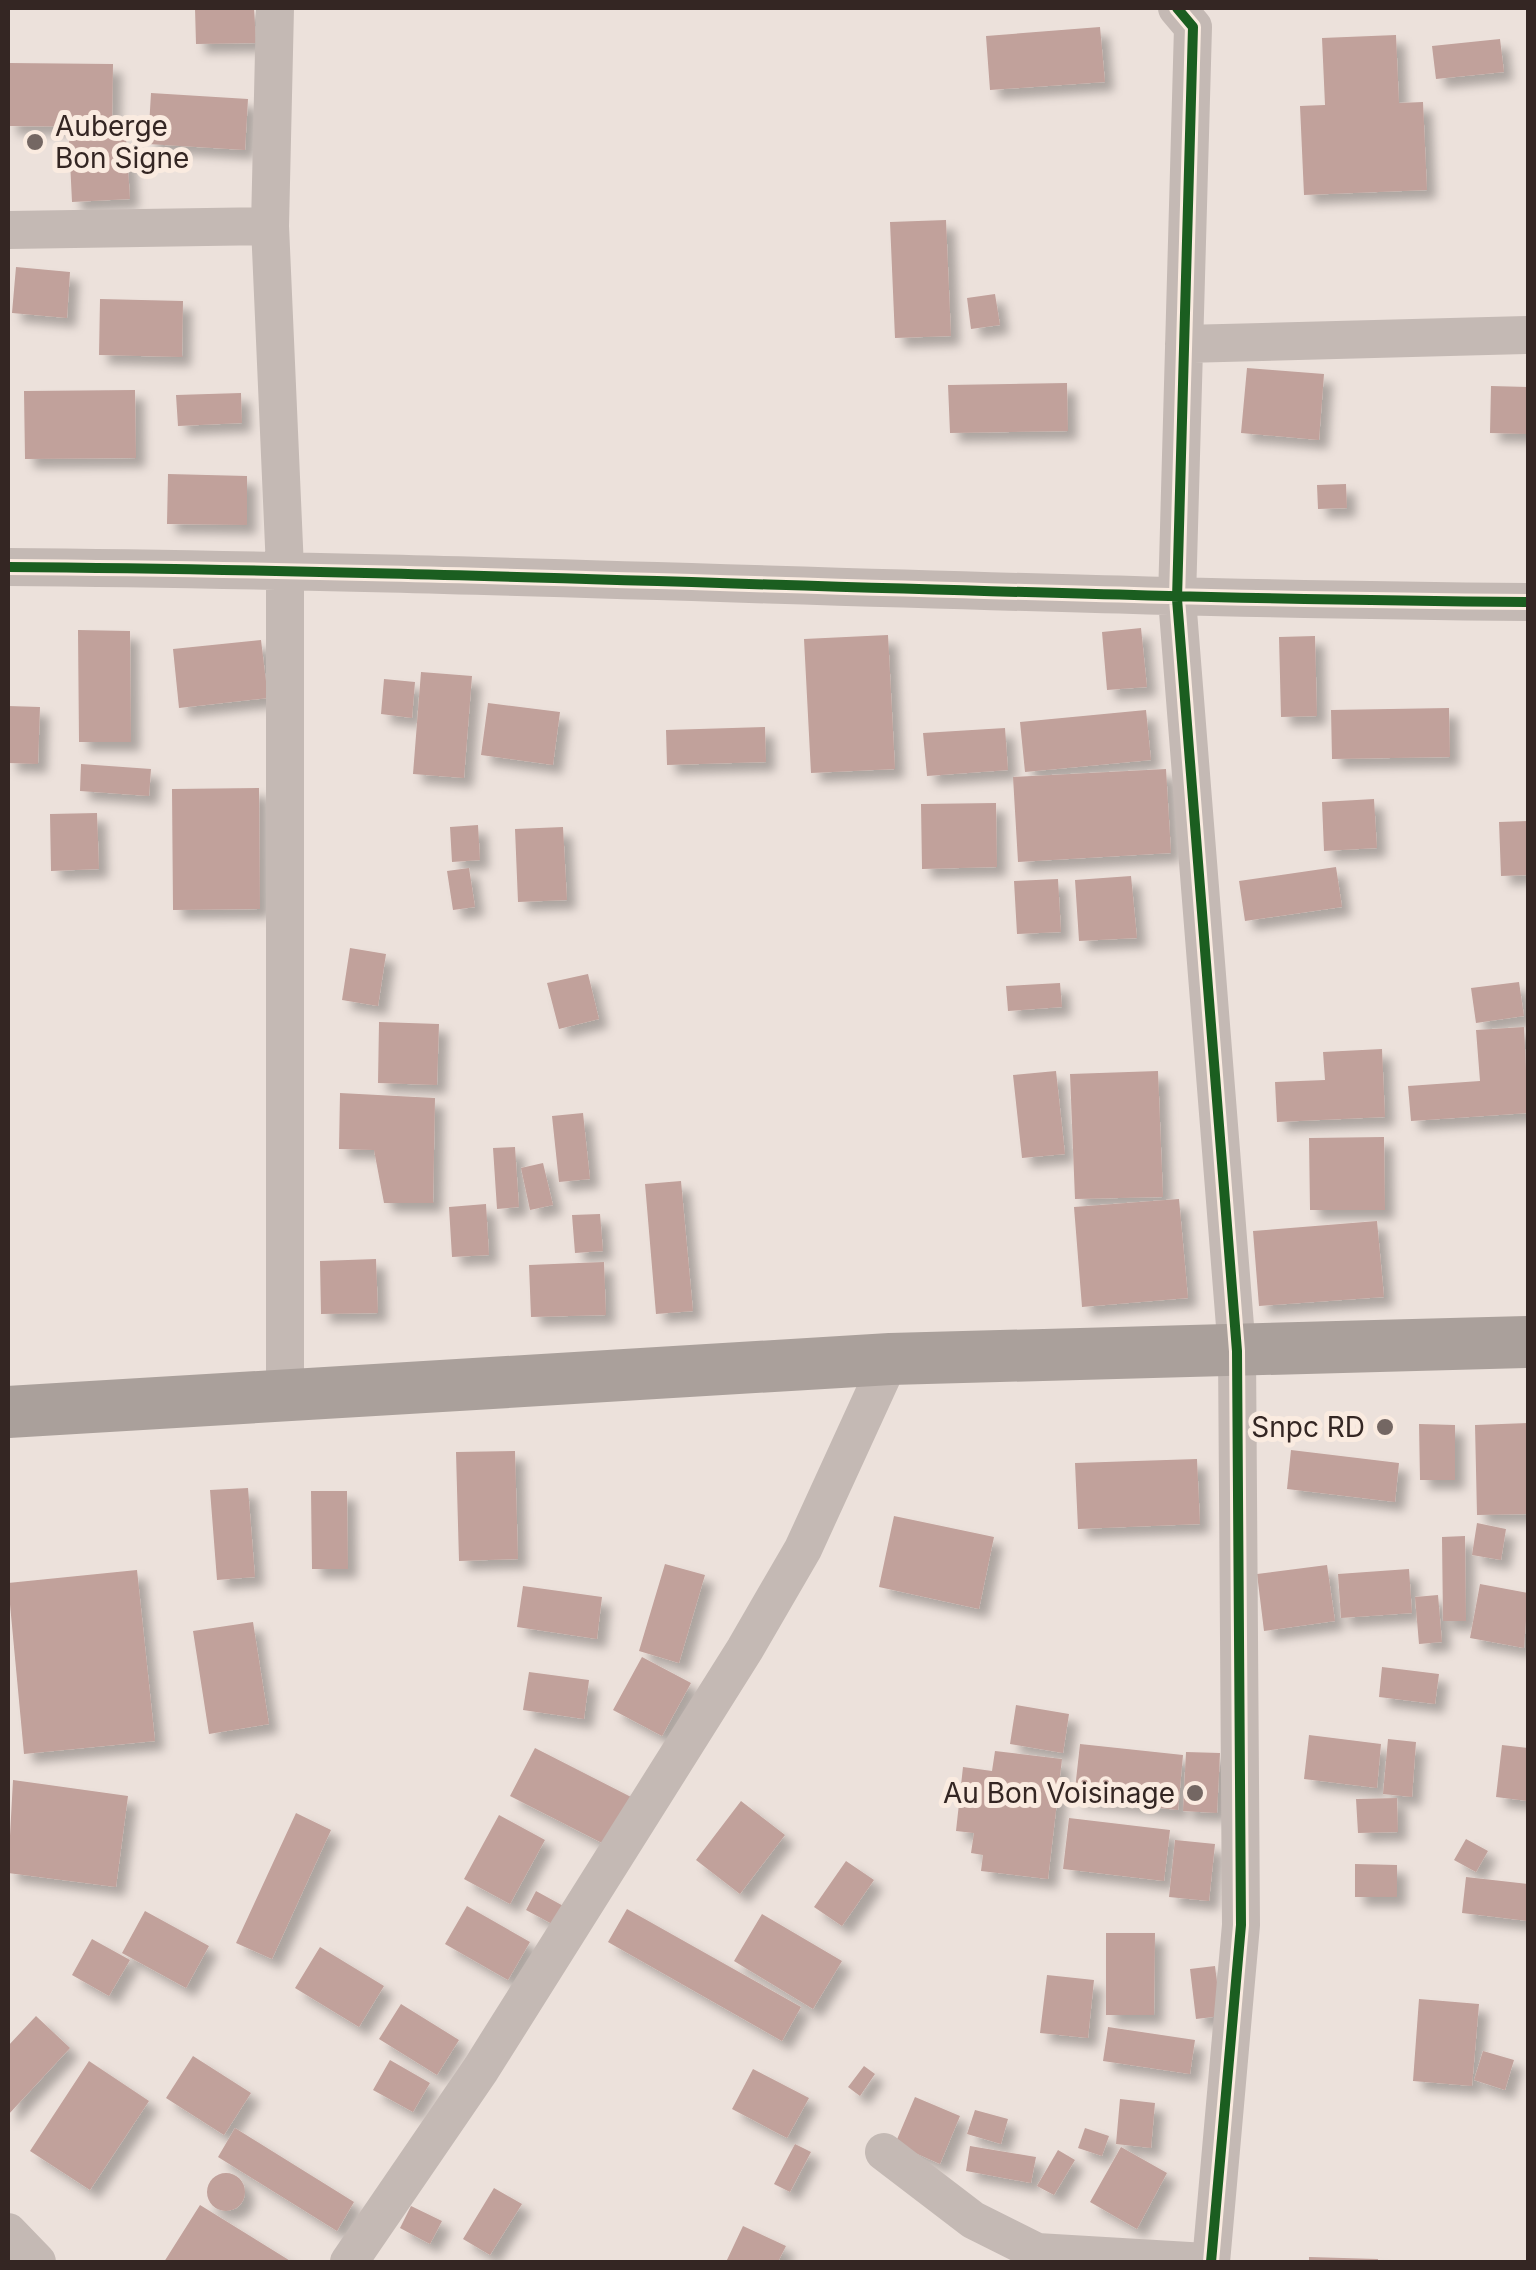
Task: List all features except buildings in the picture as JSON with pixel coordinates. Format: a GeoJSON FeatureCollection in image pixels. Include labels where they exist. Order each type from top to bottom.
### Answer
{"type":"FeatureCollection","features":[{"type":"Feature","properties":{"kind":"highway"},"geometry":{"type":"LineString","coordinates":[[8,1412],[890,1359],[1528,1342]]}},
{"type":"Feature","properties":{"kind":"street"},"geometry":{"type":"LineString","coordinates":[[275,8],[270,226],[284,570],[284,1398]]}},
{"type":"Feature","properties":{"kind":"street"},"geometry":{"type":"LineString","coordinates":[[884,2152],[973,2220],[1038,2252],[1208,2262],[1240,1925],[1237,1352],[1177,600],[1193,27],[1177,8]]}},
{"type":"Feature","properties":{"kind":"street"},"geometry":{"type":"LineString","coordinates":[[8,230],[270,226]]}},
{"type":"Feature","properties":{"kind":"street"},"geometry":{"type":"LineString","coordinates":[[1184,344],[1528,336]]}},
{"type":"Feature","properties":{"kind":"street"},"geometry":{"type":"LineString","coordinates":[[8,567],[284,570],[1177,600],[1528,602]]}},
{"type":"Feature","properties":{"kind":"street"},"geometry":{"type":"LineString","coordinates":[[349,2262],[482,2069],[745,1650],[804,1549],[890,1359]]}},
{"type":"Feature","properties":{"kind":"street"},"geometry":{"type":"LineString","coordinates":[[8,2232],[37,2262]]}},
{"type":"Feature","properties":{"kind":"cycle path"},"geometry":{"type":"LineString","coordinates":[[1177,8],[1193,27],[1177,599],[1237,1351],[1241,1925],[1211,2262]]}},
{"type":"Feature","properties":{"kind":"cycle path"},"geometry":{"type":"LineString","coordinates":[[8,567],[1528,602]]}},
{"type":"Feature","properties":{"kind":"place","name":"Auberge Bon Signe"},"geometry":{"type":"Point","coordinates":[35,142]}},
{"type":"Feature","properties":{"kind":"place","name":"Snpc RD"},"geometry":{"type":"Point","coordinates":[1385,1427]}},
{"type":"Feature","properties":{"kind":"place","name":"Au Bon Voisinage"},"geometry":{"type":"Point","coordinates":[1195,1793]}}]}
